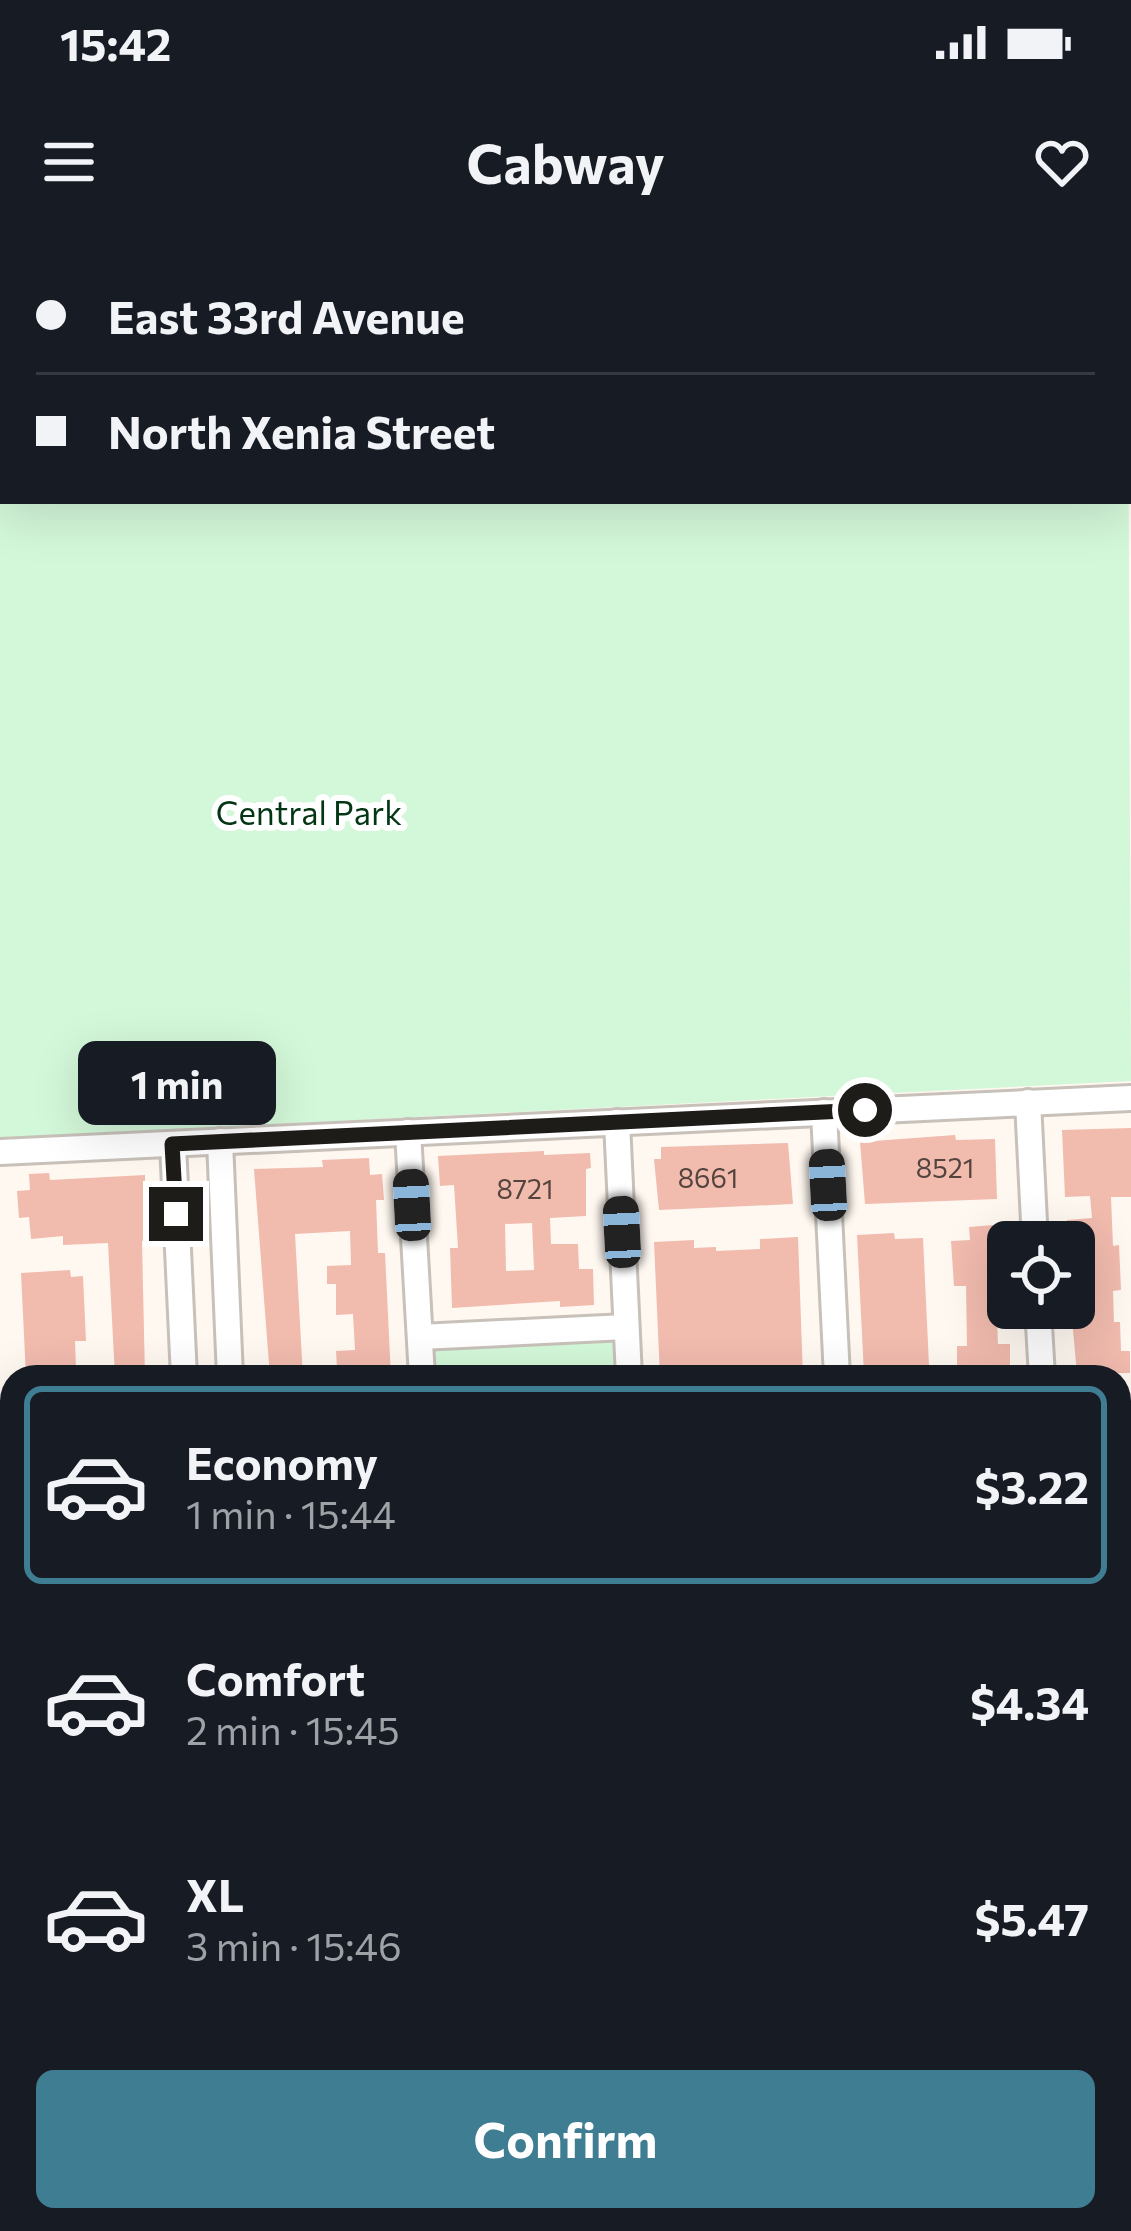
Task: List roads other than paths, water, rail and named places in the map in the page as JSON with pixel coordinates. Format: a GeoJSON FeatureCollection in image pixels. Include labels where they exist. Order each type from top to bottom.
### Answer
{"type":"FeatureCollection","features":[{"type":"Feature","properties":{"kind":"street"},"geometry":{"type":"LineString","coordinates":[[0,1152],[1131,1098]]}},
{"type":"Feature","properties":{"kind":"street"},"geometry":{"type":"LineString","coordinates":[[1028,1102],[1034,1221]]}},
{"type":"Feature","properties":{"kind":"street"},"geometry":{"type":"LineString","coordinates":[[824,1112],[835,1365]]}},
{"type":"Feature","properties":{"kind":"street"},"geometry":{"type":"LineString","coordinates":[[617,1122],[628,1365]]}},
{"type":"Feature","properties":{"kind":"street"},"geometry":{"type":"LineString","coordinates":[[408,1132],[421,1365]]}},
{"type":"Feature","properties":{"kind":"street"},"geometry":{"type":"LineString","coordinates":[[220,1141],[229,1365]]}},
{"type":"Feature","properties":{"kind":"street"},"geometry":{"type":"LineString","coordinates":[[172,1144],[183,1365]]}},
{"type":"Feature","properties":{"kind":"street"},"geometry":{"type":"LineString","coordinates":[[420,1337],[626,1327]]}},
{"type":"Feature","properties":{"kind":"street"},"geometry":{"type":"LineString","coordinates":[[1039,1329],[1041,1365]]}},
{"type":"Feature","properties":{"kind":"park label","name":"Central Park"},"geometry":{"type":"Point","coordinates":[309,811]}}]}
